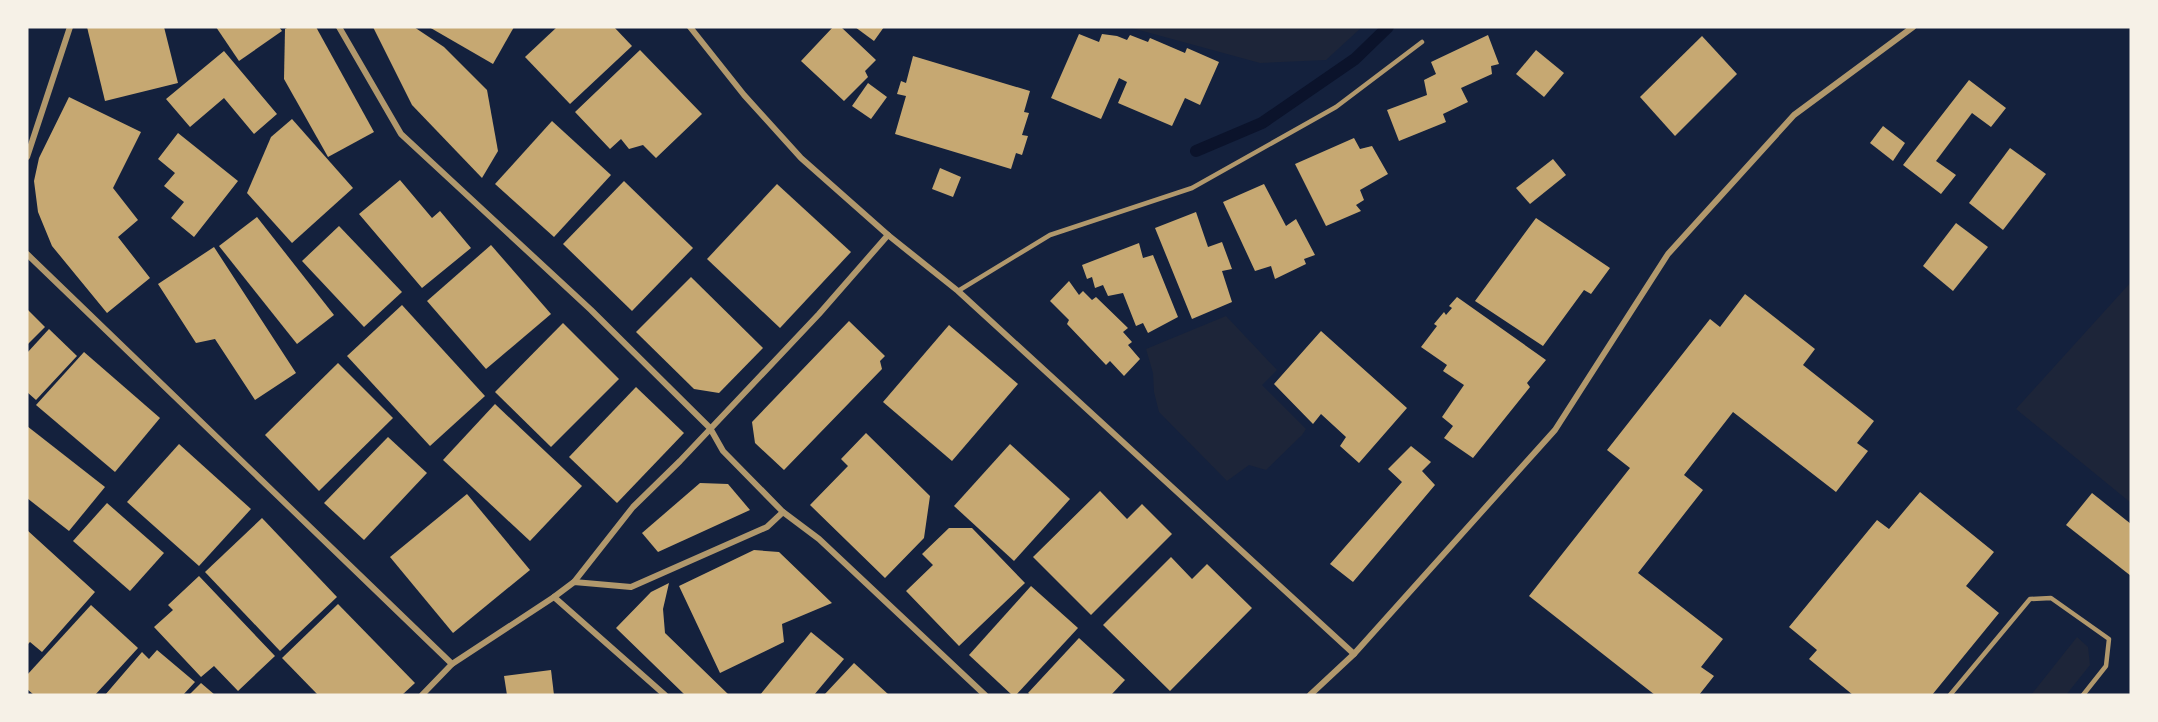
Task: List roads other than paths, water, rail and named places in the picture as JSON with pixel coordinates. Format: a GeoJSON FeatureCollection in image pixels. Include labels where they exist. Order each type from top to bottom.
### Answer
{"type":"FeatureCollection","features":[{"type":"Feature","properties":{"kind":"street"},"geometry":{"type":"LineString","coordinates":[[27,157],[70,27]]}},
{"type":"Feature","properties":{"kind":"street"},"geometry":{"type":"LineString","coordinates":[[339,27],[401,134],[591,310],[710,428],[723,451],[783,512],[819,539],[985,695]]}},
{"type":"Feature","properties":{"kind":"street"},"geometry":{"type":"LineString","coordinates":[[690,27],[744,95],[801,158],[888,236],[958,291],[1354,654]]}},
{"type":"Feature","properties":{"kind":"street"},"geometry":{"type":"LineString","coordinates":[[1310,695],[1354,654],[1555,430],[1668,254],[1794,115],[1913,27]]}},
{"type":"Feature","properties":{"kind":"street"},"geometry":{"type":"LineString","coordinates":[[422,695],[452,664],[574,582],[633,507],[680,461],[819,314],[888,236]]}},
{"type":"Feature","properties":{"kind":"street"},"geometry":{"type":"LineString","coordinates":[[27,254],[452,664]]}},
{"type":"Feature","properties":{"kind":"street"},"geometry":{"type":"LineString","coordinates":[[574,582],[631,587],[767,527],[783,512]]}},
{"type":"Feature","properties":{"kind":"street"},"geometry":{"type":"LineString","coordinates":[[554,597],[664,695]]}},
{"type":"Feature","properties":{"kind":"lane"},"geometry":{"type":"LineString","coordinates":[[958,291],[1050,235],[1192,188],[1336,107],[1422,42]]}},
{"type":"Feature","properties":{"kind":"lane"},"geometry":{"type":"LineString","coordinates":[[1950,695],[2030,599],[2051,598],[2109,639],[2106,666],[2083,695]]}},
{"type":"Feature","properties":{"kind":"waterway"},"geometry":{"type":"LineString","coordinates":[[1196,151],[1262,123],[1355,59],[1388,27]]}}]}
